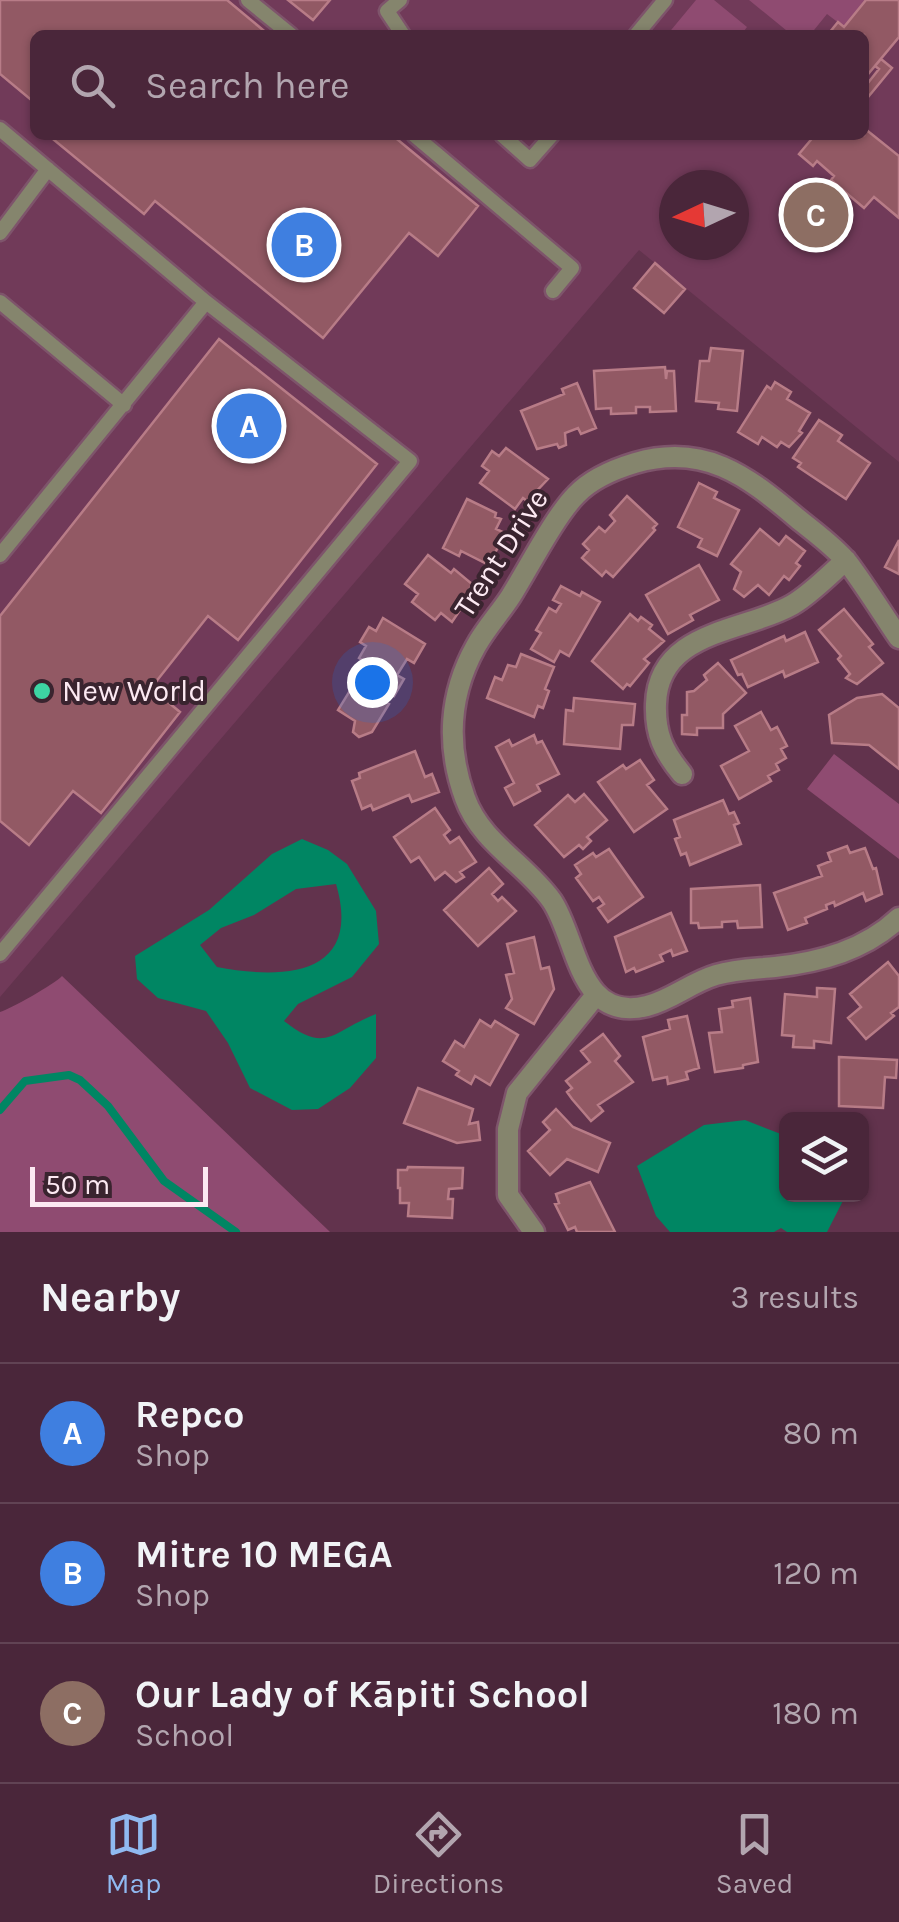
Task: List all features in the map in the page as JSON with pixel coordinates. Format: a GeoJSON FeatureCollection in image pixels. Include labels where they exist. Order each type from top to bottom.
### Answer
{"type":"FeatureCollection","features":[{"type":"Feature","properties":{"kind":"street","name":"Trent Drive"},"geometry":{"type":"LineString","coordinates":[[596,995],[580,972],[573,946],[551,901],[494,844],[465,800],[450,721],[459,682],[477,644],[575,495],[600,477],[664,456],[697,458],[730,468],[774,498],[846,560],[899,638]]}},
{"type":"Feature","properties":{"kind":"street"},"geometry":{"type":"LineString","coordinates":[[682,774],[665,753],[656,724],[656,691],[668,665],[720,630],[792,606],[846,560]]}},
{"type":"Feature","properties":{"kind":"street"},"geometry":{"type":"LineString","coordinates":[[534,1232],[508,1195],[510,1112],[518,1092],[596,995],[621,1007],[645,1007],[695,982],[732,970],[779,967],[847,952],[899,918]]}},
{"type":"Feature","properties":{"kind":"lane"},"geometry":{"type":"LineString","coordinates":[[248,0],[285,30]]}},
{"type":"Feature","properties":{"kind":"lane"},"geometry":{"type":"LineString","coordinates":[[400,0],[387,11],[400,30]]}},
{"type":"Feature","properties":{"kind":"lane"},"geometry":{"type":"LineString","coordinates":[[640,30],[665,0]]}},
{"type":"Feature","properties":{"kind":"lane"},"geometry":{"type":"LineString","coordinates":[[0,129],[206,302],[410,462],[0,954]]}},
{"type":"Feature","properties":{"kind":"lane"},"geometry":{"type":"LineString","coordinates":[[420,140],[572,268],[553,292]]}},
{"type":"Feature","properties":{"kind":"lane"},"geometry":{"type":"LineString","coordinates":[[508,140],[530,160],[548,140]]}},
{"type":"Feature","properties":{"kind":"lane"},"geometry":{"type":"LineString","coordinates":[[0,233],[48,169]]}},
{"type":"Feature","properties":{"kind":"lane"},"geometry":{"type":"LineString","coordinates":[[0,302],[124,405]]}},
{"type":"Feature","properties":{"kind":"lane"},"geometry":{"type":"LineString","coordinates":[[0,555],[206,302]]}},
{"type":"Feature","properties":{"kind":"shaded area"},"geometry":{"type":"Polygon","coordinates":[[[0,0],[899,0],[899,462],[639,250],[0,997],[0,0]]]}},
{"type":"Feature","properties":{"kind":"shaded area"},"geometry":{"type":"Polygon","coordinates":[[[696,0],[714,0],[747,27],[745,30],[671,30],[696,0]]]}},
{"type":"Feature","properties":{"kind":"shaded area"},"geometry":{"type":"Polygon","coordinates":[[[749,0],[866,0],[844,27],[827,14],[814,30],[786,30],[749,0]]]}},
{"type":"Feature","properties":{"kind":"shaded area"},"geometry":{"type":"Polygon","coordinates":[[[834,754],[899,804],[899,859],[807,789],[834,754]]]}},
{"type":"Feature","properties":{"kind":"shaded area"},"geometry":{"type":"Polygon","coordinates":[[[302,839],[328,850],[347,864],[376,911],[379,944],[352,977],[298,1004],[284,1021],[310,1037],[320,1038],[330,1037],[376,1014],[376,1058],[350,1088],[318,1109],[292,1110],[250,1088],[228,1043],[206,1011],[158,998],[137,979],[135,956],[209,910],[272,854],[302,839]],[[336,884],[296,889],[254,915],[221,928],[200,945],[217,967],[291,971],[312,965],[328,954],[338,938],[341,915],[336,884]]]}},
{"type":"Feature","properties":{"kind":"shaded area"},"geometry":{"type":"Polygon","coordinates":[[[62,976],[330,1232],[0,1232],[0,1012],[62,976]]]}},
{"type":"Feature","properties":{"kind":"shaded area"},"geometry":{"type":"Polygon","coordinates":[[[745,1120],[779,1133],[779,1202],[842,1202],[827,1232],[787,1232],[781,1228],[774,1232],[670,1232],[656,1216],[637,1166],[704,1125],[745,1120]]]}},
{"type":"Feature","properties":{"kind":"building"},"geometry":{"type":"Polygon","coordinates":[[[0,0],[227,0],[263,30],[30,30],[30,99],[0,74],[0,0]]]}},
{"type":"Feature","properties":{"kind":"building"},"geometry":{"type":"Polygon","coordinates":[[[288,0],[330,0],[313,20],[288,0]]]}},
{"type":"Feature","properties":{"kind":"building"},"geometry":{"type":"Polygon","coordinates":[[[866,0],[899,0],[899,37],[869,73],[869,30],[832,30],[838,22],[844,27],[866,0]]]}},
{"type":"Feature","properties":{"kind":"building"},"geometry":{"type":"Polygon","coordinates":[[[881,59],[892,68],[869,96],[869,82],[879,69],[875,66],[881,59]]]}},
{"type":"Feature","properties":{"kind":"building"},"geometry":{"type":"Polygon","coordinates":[[[869,132],[899,156],[899,218],[874,197],[864,208],[831,180],[834,176],[817,161],[813,166],[799,154],[811,140],[869,140],[869,132]]]}},
{"type":"Feature","properties":{"kind":"building"},"geometry":{"type":"Polygon","coordinates":[[[54,140],[398,140],[478,206],[438,256],[409,233],[323,338],[155,201],[144,214],[54,140]]]}},
{"type":"Feature","properties":{"kind":"building"},"geometry":{"type":"Polygon","coordinates":[[[655,263],[685,289],[664,313],[634,288],[655,263]]]}},
{"type":"Feature","properties":{"kind":"building"},"geometry":{"type":"Polygon","coordinates":[[[219,339],[377,464],[238,640],[208,616],[151,688],[180,712],[101,813],[73,791],[29,845],[0,821],[0,616],[219,339]]]}},
{"type":"Feature","properties":{"kind":"building"},"geometry":{"type":"Polygon","coordinates":[[[711,348],[743,351],[737,411],[718,409],[719,403],[696,401],[700,361],[709,361],[711,348]]]}},
{"type":"Feature","properties":{"kind":"building"},"geometry":{"type":"Polygon","coordinates":[[[665,367],[666,379],[667,371],[674,371],[676,411],[650,412],[650,407],[636,407],[636,413],[611,414],[611,408],[596,409],[594,371],[665,367]]]}},
{"type":"Feature","properties":{"kind":"building"},"geometry":{"type":"Polygon","coordinates":[[[775,382],[791,392],[787,399],[810,413],[799,431],[802,433],[789,447],[781,442],[777,447],[762,437],[758,444],[738,432],[767,386],[771,389],[775,382]]]}},
{"type":"Feature","properties":{"kind":"building"},"geometry":{"type":"Polygon","coordinates":[[[577,383],[596,428],[581,434],[578,428],[565,433],[566,445],[559,448],[557,444],[537,449],[521,411],[564,394],[562,389],[577,383]]]}},
{"type":"Feature","properties":{"kind":"building"},"geometry":{"type":"Polygon","coordinates":[[[819,420],[842,435],[838,441],[870,463],[846,499],[798,467],[801,463],[793,458],[819,420]]]}},
{"type":"Feature","properties":{"kind":"building"},"geometry":{"type":"Polygon","coordinates":[[[506,448],[548,479],[515,509],[480,483],[489,471],[482,466],[492,451],[499,456],[506,448]]]}},
{"type":"Feature","properties":{"kind":"building"},"geometry":{"type":"Polygon","coordinates":[[[699,483],[717,492],[714,498],[739,510],[717,556],[698,547],[702,539],[678,527],[699,483]]]}},
{"type":"Feature","properties":{"kind":"building"},"geometry":{"type":"Polygon","coordinates":[[[627,496],[657,524],[613,577],[606,571],[602,576],[582,558],[589,550],[583,544],[599,527],[605,532],[615,521],[610,515],[627,496]]]}},
{"type":"Feature","properties":{"kind":"building"},"geometry":{"type":"Polygon","coordinates":[[[467,499],[501,519],[496,529],[505,533],[489,565],[461,551],[459,556],[443,548],[467,499]]]}},
{"type":"Feature","properties":{"kind":"building"},"geometry":{"type":"Polygon","coordinates":[[[760,529],[779,545],[786,536],[805,551],[789,580],[784,576],[769,595],[758,585],[744,597],[734,589],[741,572],[731,564],[760,529]]]}},
{"type":"Feature","properties":{"kind":"building"},"geometry":{"type":"Polygon","coordinates":[[[899,540],[899,574],[885,567],[899,540]]]}},
{"type":"Feature","properties":{"kind":"building"},"geometry":{"type":"Polygon","coordinates":[[[428,555],[472,584],[473,591],[452,622],[441,613],[435,620],[412,602],[418,594],[405,584],[428,555]]]}},
{"type":"Feature","properties":{"kind":"building"},"geometry":{"type":"Polygon","coordinates":[[[699,565],[719,600],[690,615],[693,620],[668,634],[646,595],[699,565]]]}},
{"type":"Feature","properties":{"kind":"building"},"geometry":{"type":"Polygon","coordinates":[[[561,586],[600,602],[569,656],[560,651],[554,662],[531,649],[541,633],[536,630],[549,608],[556,612],[561,604],[553,600],[561,586]]]}},
{"type":"Feature","properties":{"kind":"building"},"geometry":{"type":"Polygon","coordinates":[[[844,609],[873,644],[869,647],[883,663],[857,684],[846,678],[850,674],[838,659],[841,656],[819,630],[844,609]]]}},
{"type":"Feature","properties":{"kind":"building"},"geometry":{"type":"Polygon","coordinates":[[[630,614],[652,625],[649,629],[664,641],[644,659],[649,663],[623,689],[592,661],[630,614]]]}},
{"type":"Feature","properties":{"kind":"building"},"geometry":{"type":"Polygon","coordinates":[[[383,618],[425,644],[414,663],[407,659],[397,675],[404,679],[394,696],[390,694],[385,702],[389,704],[372,732],[359,737],[353,732],[355,721],[338,710],[367,663],[359,658],[366,646],[360,642],[369,627],[376,631],[383,618]]]}},
{"type":"Feature","properties":{"kind":"building"},"geometry":{"type":"Polygon","coordinates":[[[805,632],[818,662],[785,677],[783,671],[748,687],[742,674],[738,675],[731,660],[784,636],[786,641],[805,632]]]}},
{"type":"Feature","properties":{"kind":"building"},"geometry":{"type":"Polygon","coordinates":[[[521,654],[554,667],[543,708],[538,706],[534,717],[487,698],[495,677],[502,680],[508,665],[516,667],[521,654]]]}},
{"type":"Feature","properties":{"kind":"building"},"geometry":{"type":"Polygon","coordinates":[[[718,663],[746,693],[723,714],[723,728],[697,728],[697,735],[682,734],[687,692],[707,680],[704,675],[718,663]]]}},
{"type":"Feature","properties":{"kind":"building"},"geometry":{"type":"Polygon","coordinates":[[[882,694],[899,708],[899,769],[869,745],[832,743],[829,715],[857,698],[882,694]]]}},
{"type":"Feature","properties":{"kind":"building"},"geometry":{"type":"Polygon","coordinates":[[[574,698],[635,704],[633,725],[622,725],[620,749],[564,744],[566,710],[573,711],[574,698]]]}},
{"type":"Feature","properties":{"kind":"building"},"geometry":{"type":"Polygon","coordinates":[[[761,712],[771,730],[777,727],[787,746],[781,749],[786,758],[776,764],[779,770],[768,776],[771,781],[739,799],[721,766],[749,751],[735,726],[761,712]]]}},
{"type":"Feature","properties":{"kind":"building"},"geometry":{"type":"Polygon","coordinates":[[[534,735],[537,743],[542,741],[559,774],[537,785],[540,791],[514,805],[505,788],[514,783],[496,747],[509,740],[512,746],[534,735]]]}},
{"type":"Feature","properties":{"kind":"building"},"geometry":{"type":"Polygon","coordinates":[[[415,751],[425,777],[432,774],[439,792],[412,802],[409,795],[373,810],[371,805],[362,809],[352,781],[360,778],[359,773],[415,751]]]}},
{"type":"Feature","properties":{"kind":"building"},"geometry":{"type":"Polygon","coordinates":[[[640,760],[654,780],[647,785],[667,809],[634,832],[598,782],[623,765],[626,769],[640,760]]]}},
{"type":"Feature","properties":{"kind":"building"},"geometry":{"type":"Polygon","coordinates":[[[584,794],[607,820],[587,837],[591,841],[583,849],[579,845],[564,857],[535,825],[568,795],[575,802],[584,794]]]}},
{"type":"Feature","properties":{"kind":"building"},"geometry":{"type":"Polygon","coordinates":[[[723,800],[729,814],[734,812],[739,823],[734,825],[741,844],[690,865],[675,839],[680,837],[674,820],[723,800]]]}},
{"type":"Feature","properties":{"kind":"building"},"geometry":{"type":"Polygon","coordinates":[[[435,808],[450,830],[444,835],[450,843],[459,837],[476,862],[460,872],[464,877],[456,882],[445,872],[435,880],[419,857],[411,862],[394,837],[435,808]]]}},
{"type":"Feature","properties":{"kind":"building"},"geometry":{"type":"Polygon","coordinates":[[[847,846],[850,853],[865,848],[873,869],[876,868],[882,894],[866,901],[863,893],[835,906],[834,902],[826,905],[827,909],[805,918],[807,923],[788,930],[774,893],[822,876],[818,866],[831,861],[828,853],[847,846]]]}},
{"type":"Feature","properties":{"kind":"building"},"geometry":{"type":"Polygon","coordinates":[[[609,849],[643,897],[608,922],[598,908],[604,904],[599,897],[593,901],[576,878],[581,874],[575,865],[593,853],[596,857],[609,849]]]}},
{"type":"Feature","properties":{"kind":"building"},"geometry":{"type":"Polygon","coordinates":[[[489,868],[503,884],[492,894],[498,901],[502,897],[516,911],[478,946],[444,910],[489,868]]]}},
{"type":"Feature","properties":{"kind":"building"},"geometry":{"type":"Polygon","coordinates":[[[760,885],[762,927],[738,928],[737,921],[722,922],[722,927],[699,928],[698,923],[691,923],[691,889],[760,885]]]}},
{"type":"Feature","properties":{"kind":"building"},"geometry":{"type":"Polygon","coordinates":[[[671,913],[687,951],[673,956],[671,950],[660,955],[663,961],[626,972],[615,937],[671,913]]]}},
{"type":"Feature","properties":{"kind":"building"},"geometry":{"type":"Polygon","coordinates":[[[534,937],[541,969],[549,967],[554,989],[534,1024],[506,1008],[512,999],[506,975],[514,973],[507,944],[534,937]]]}},
{"type":"Feature","properties":{"kind":"building"},"geometry":{"type":"Polygon","coordinates":[[[888,962],[899,976],[899,1007],[866,1039],[848,1018],[861,1007],[850,994],[888,962]]]}},
{"type":"Feature","properties":{"kind":"building"},"geometry":{"type":"Polygon","coordinates":[[[817,988],[835,989],[831,1043],[814,1041],[814,1048],[793,1047],[794,1036],[782,1035],[785,994],[817,997],[817,988]]]}},
{"type":"Feature","properties":{"kind":"building"},"geometry":{"type":"Polygon","coordinates":[[[750,998],[758,1062],[715,1072],[709,1033],[722,1032],[719,1009],[733,1007],[732,1001],[750,998]]]}},
{"type":"Feature","properties":{"kind":"building"},"geometry":{"type":"Polygon","coordinates":[[[687,1016],[699,1068],[686,1072],[688,1079],[668,1084],[667,1077],[653,1080],[643,1037],[670,1029],[668,1020],[687,1016]]]}},
{"type":"Feature","properties":{"kind":"building"},"geometry":{"type":"Polygon","coordinates":[[[480,1020],[491,1027],[495,1021],[518,1035],[490,1085],[475,1076],[471,1084],[443,1061],[455,1041],[464,1047],[480,1020]]]}},
{"type":"Feature","properties":{"kind":"building"},"geometry":{"type":"Polygon","coordinates":[[[603,1034],[620,1056],[615,1061],[633,1082],[598,1105],[603,1111],[591,1121],[567,1092],[572,1088],[566,1081],[590,1062],[581,1051],[603,1034]]]}},
{"type":"Feature","properties":{"kind":"building"},"geometry":{"type":"Polygon","coordinates":[[[839,1057],[897,1060],[896,1078],[885,1077],[883,1108],[839,1106],[839,1057]]]}},
{"type":"Feature","properties":{"kind":"building"},"geometry":{"type":"Polygon","coordinates":[[[418,1088],[473,1109],[469,1124],[478,1122],[480,1140],[457,1143],[404,1123],[418,1088]]]}},
{"type":"Feature","properties":{"kind":"building"},"geometry":{"type":"Polygon","coordinates":[[[556,1109],[573,1127],[610,1143],[598,1172],[567,1159],[550,1175],[528,1151],[550,1130],[543,1122],[556,1109]]]}},
{"type":"Feature","properties":{"kind":"building"},"geometry":{"type":"Polygon","coordinates":[[[463,1168],[462,1188],[449,1189],[452,1218],[408,1216],[409,1203],[400,1203],[398,1170],[463,1168]]]}},
{"type":"Feature","properties":{"kind":"building"},"geometry":{"type":"Polygon","coordinates":[[[590,1182],[615,1232],[577,1232],[575,1227],[568,1230],[555,1204],[559,1203],[556,1194],[590,1182]]]}},
{"type":"Feature","properties":{"kind":"waterway"},"geometry":{"type":"LineString","coordinates":[[0,1110],[25,1081],[69,1075],[80,1080],[108,1106],[164,1181],[236,1232]]}},
{"type":"Feature","properties":{"kind":"place","name":"Our Lady of Kāpiti School"},"geometry":{"type":"Point","coordinates":[816,215]}},
{"type":"Feature","properties":{"kind":"place","name":"Mitre 10 MEGA"},"geometry":{"type":"Point","coordinates":[304,245]}},
{"type":"Feature","properties":{"kind":"place","name":"Repco"},"geometry":{"type":"Point","coordinates":[249,426]}},
{"type":"Feature","properties":{"kind":"place","name":"New World"},"geometry":{"type":"Point","coordinates":[42,691]}}]}
